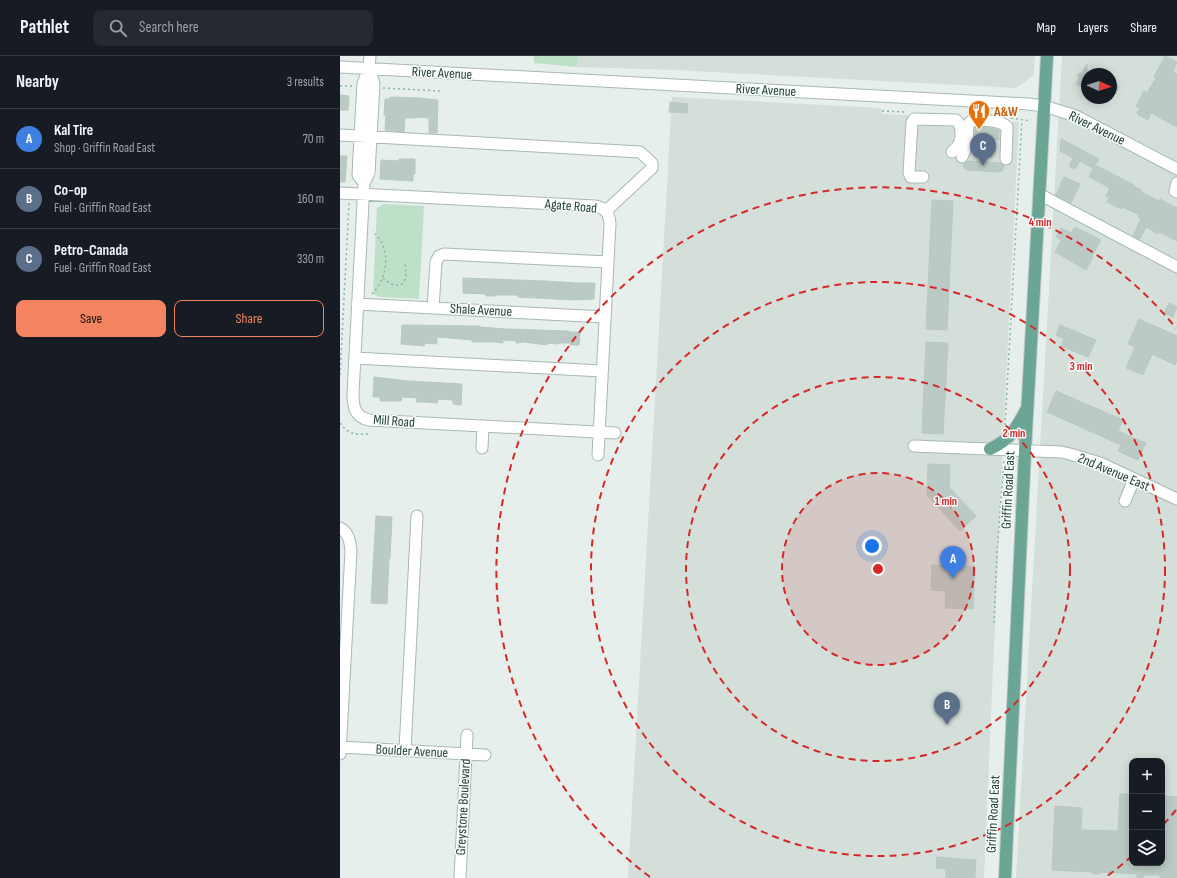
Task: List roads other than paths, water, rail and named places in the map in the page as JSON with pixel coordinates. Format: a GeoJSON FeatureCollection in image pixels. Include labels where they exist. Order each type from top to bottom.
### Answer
{"type":"FeatureCollection","features":[{"type":"Feature","properties":{"kind":"main road","name":"Griffin Road East"},"geometry":{"type":"LineString","coordinates":[[1005,878],[1025,451],[1047,56]]}},
{"type":"Feature","properties":{"kind":"main road"},"geometry":{"type":"LineString","coordinates":[[990,449],[1007,439],[1018,424],[1028,405]]}},
{"type":"Feature","properties":{"kind":"street","name":"Mill Road"},"geometry":{"type":"LineString","coordinates":[[370,56],[369,68],[363,84],[366,137],[358,175],[363,189],[353,403],[358,415],[369,420],[615,433]]}},
{"type":"Feature","properties":{"kind":"street","name":"River Avenue"},"geometry":{"type":"LineString","coordinates":[[340,67],[1044,106],[1084,119],[1177,169]]}},
{"type":"Feature","properties":{"kind":"street"},"geometry":{"type":"LineString","coordinates":[[923,177],[911,177],[909,173],[912,122],[914,119],[956,120],[960,126],[960,138],[957,147],[957,154],[967,145],[968,125],[972,120],[999,122],[1004,124],[1007,127],[1006,159]]}},
{"type":"Feature","properties":{"kind":"street"},"geometry":{"type":"LineString","coordinates":[[340,135],[640,152],[652,163],[652,168],[606,211]]}},
{"type":"Feature","properties":{"kind":"street"},"geometry":{"type":"LineString","coordinates":[[1177,183],[1175,191],[1177,192]]}},
{"type":"Feature","properties":{"kind":"street","name":"Agate Road"},"geometry":{"type":"LineString","coordinates":[[340,193],[363,189],[595,206],[606,211],[609,215],[610,224],[598,455]]}},
{"type":"Feature","properties":{"kind":"street"},"geometry":{"type":"LineString","coordinates":[[1039,194],[1177,267]]}},
{"type":"Feature","properties":{"kind":"street"},"geometry":{"type":"LineString","coordinates":[[433,308],[436,262],[440,256],[444,254],[608,262]]}},
{"type":"Feature","properties":{"kind":"street","name":"Shale Avenue"},"geometry":{"type":"LineString","coordinates":[[357,304],[605,317]]}},
{"type":"Feature","properties":{"kind":"street"},"geometry":{"type":"LineString","coordinates":[[355,358],[602,371]]}},
{"type":"Feature","properties":{"kind":"street"},"geometry":{"type":"LineString","coordinates":[[482,448],[483,426]]}},
{"type":"Feature","properties":{"kind":"street","name":"2nd Avenue East"},"geometry":{"type":"LineString","coordinates":[[914,446],[1061,452],[1100,464],[1177,500]]}},
{"type":"Feature","properties":{"kind":"street"},"geometry":{"type":"LineString","coordinates":[[1125,501],[1134,479]]}},
{"type":"Feature","properties":{"kind":"street"},"geometry":{"type":"LineString","coordinates":[[405,750],[417,516]]}},
{"type":"Feature","properties":{"kind":"street"},"geometry":{"type":"LineString","coordinates":[[340,528],[345,531],[348,536],[352,550],[340,754]]}},
{"type":"Feature","properties":{"kind":"street","name":"Greystone Boulevard"},"geometry":{"type":"LineString","coordinates":[[460,878],[467,735]]}},
{"type":"Feature","properties":{"kind":"street","name":"Boulder Avenue"},"geometry":{"type":"LineString","coordinates":[[340,747],[485,755]]}},
{"type":"Feature","properties":{"kind":"place","name":"A&W"},"geometry":{"type":"Point","coordinates":[979,130]}},
{"type":"Feature","properties":{"kind":"place","name":"Petro-Canada"},"geometry":{"type":"Point","coordinates":[983,166]}},
{"type":"Feature","properties":{"kind":"place","name":"Kal Tire"},"geometry":{"type":"Point","coordinates":[953,579]}},
{"type":"Feature","properties":{"kind":"place","name":"Co-op"},"geometry":{"type":"Point","coordinates":[947,725]}}]}
